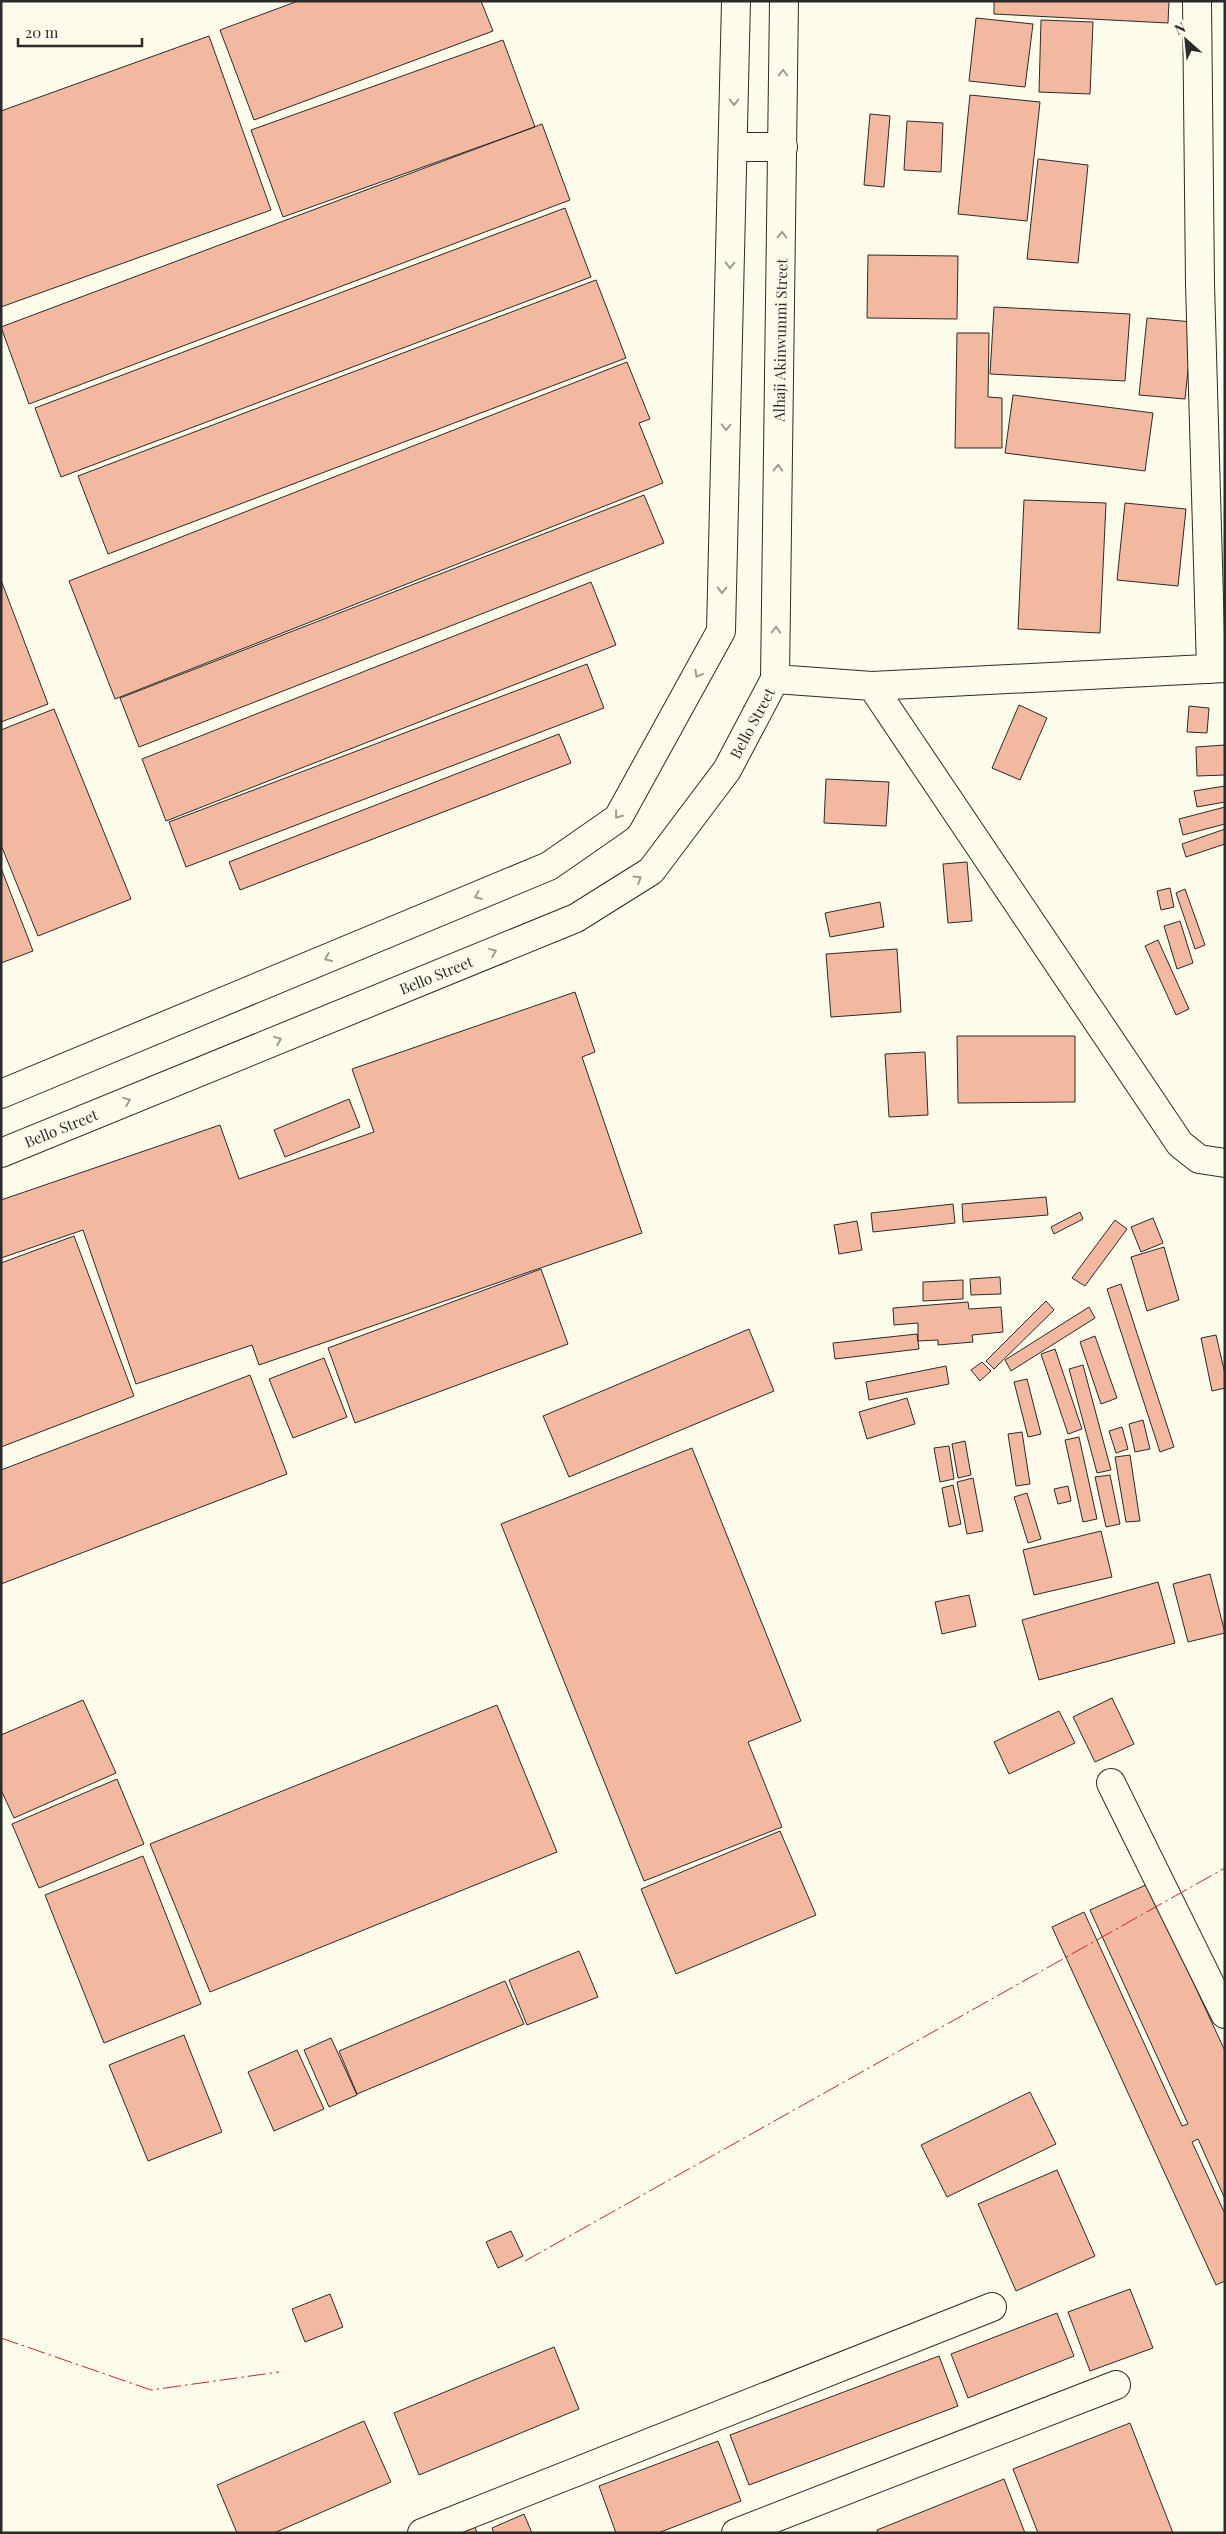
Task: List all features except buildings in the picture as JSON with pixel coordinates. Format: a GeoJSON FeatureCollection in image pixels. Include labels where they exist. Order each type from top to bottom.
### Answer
{"type":"FeatureCollection","features":[{"type":"Feature","properties":{"kind":"street"},"geometry":{"type":"LineString","coordinates":[[1,1094],[549,866],[618,818],[721,632],[736,1]]}},
{"type":"Feature","properties":{"kind":"street","name":"Alhaji Akinwunmi Street"},"geometry":{"type":"LineString","coordinates":[[775,679],[784,1]]}},
{"type":"Feature","properties":{"kind":"street"},"geometry":{"type":"LineString","coordinates":[[775,679],[872,686],[1218,668],[1200,284],[1197,1]]}},
{"type":"Feature","properties":{"kind":"street"},"geometry":{"type":"LineString","coordinates":[[733,147],[783,147]]}},
{"type":"Feature","properties":{"kind":"street","name":"Bello Street"},"geometry":{"type":"LineString","coordinates":[[1,1153],[576,918],[651,871],[727,770],[775,679]]}},
{"type":"Feature","properties":{"kind":"street"},"geometry":{"type":"LineString","coordinates":[[872,686],[1180,1144],[1199,1159],[1225,1163]]}},
{"type":"Feature","properties":{"kind":"street"},"geometry":{"type":"LineString","coordinates":[[1111,1784],[1225,2014]]}},
{"type":"Feature","properties":{"kind":"street"},"geometry":{"type":"LineString","coordinates":[[422,2533],[992,2307]]}},
{"type":"Feature","properties":{"kind":"street"},"geometry":{"type":"LineString","coordinates":[[736,2533],[1116,2386]]}},
{"type":"Feature","properties":{"kind":"power"},"geometry":{"type":"LineString","coordinates":[[525,2261],[1225,1868]]}},
{"type":"Feature","properties":{"kind":"power"},"geometry":{"type":"LineString","coordinates":[[1,2338],[151,2390],[279,2372]]}}]}
